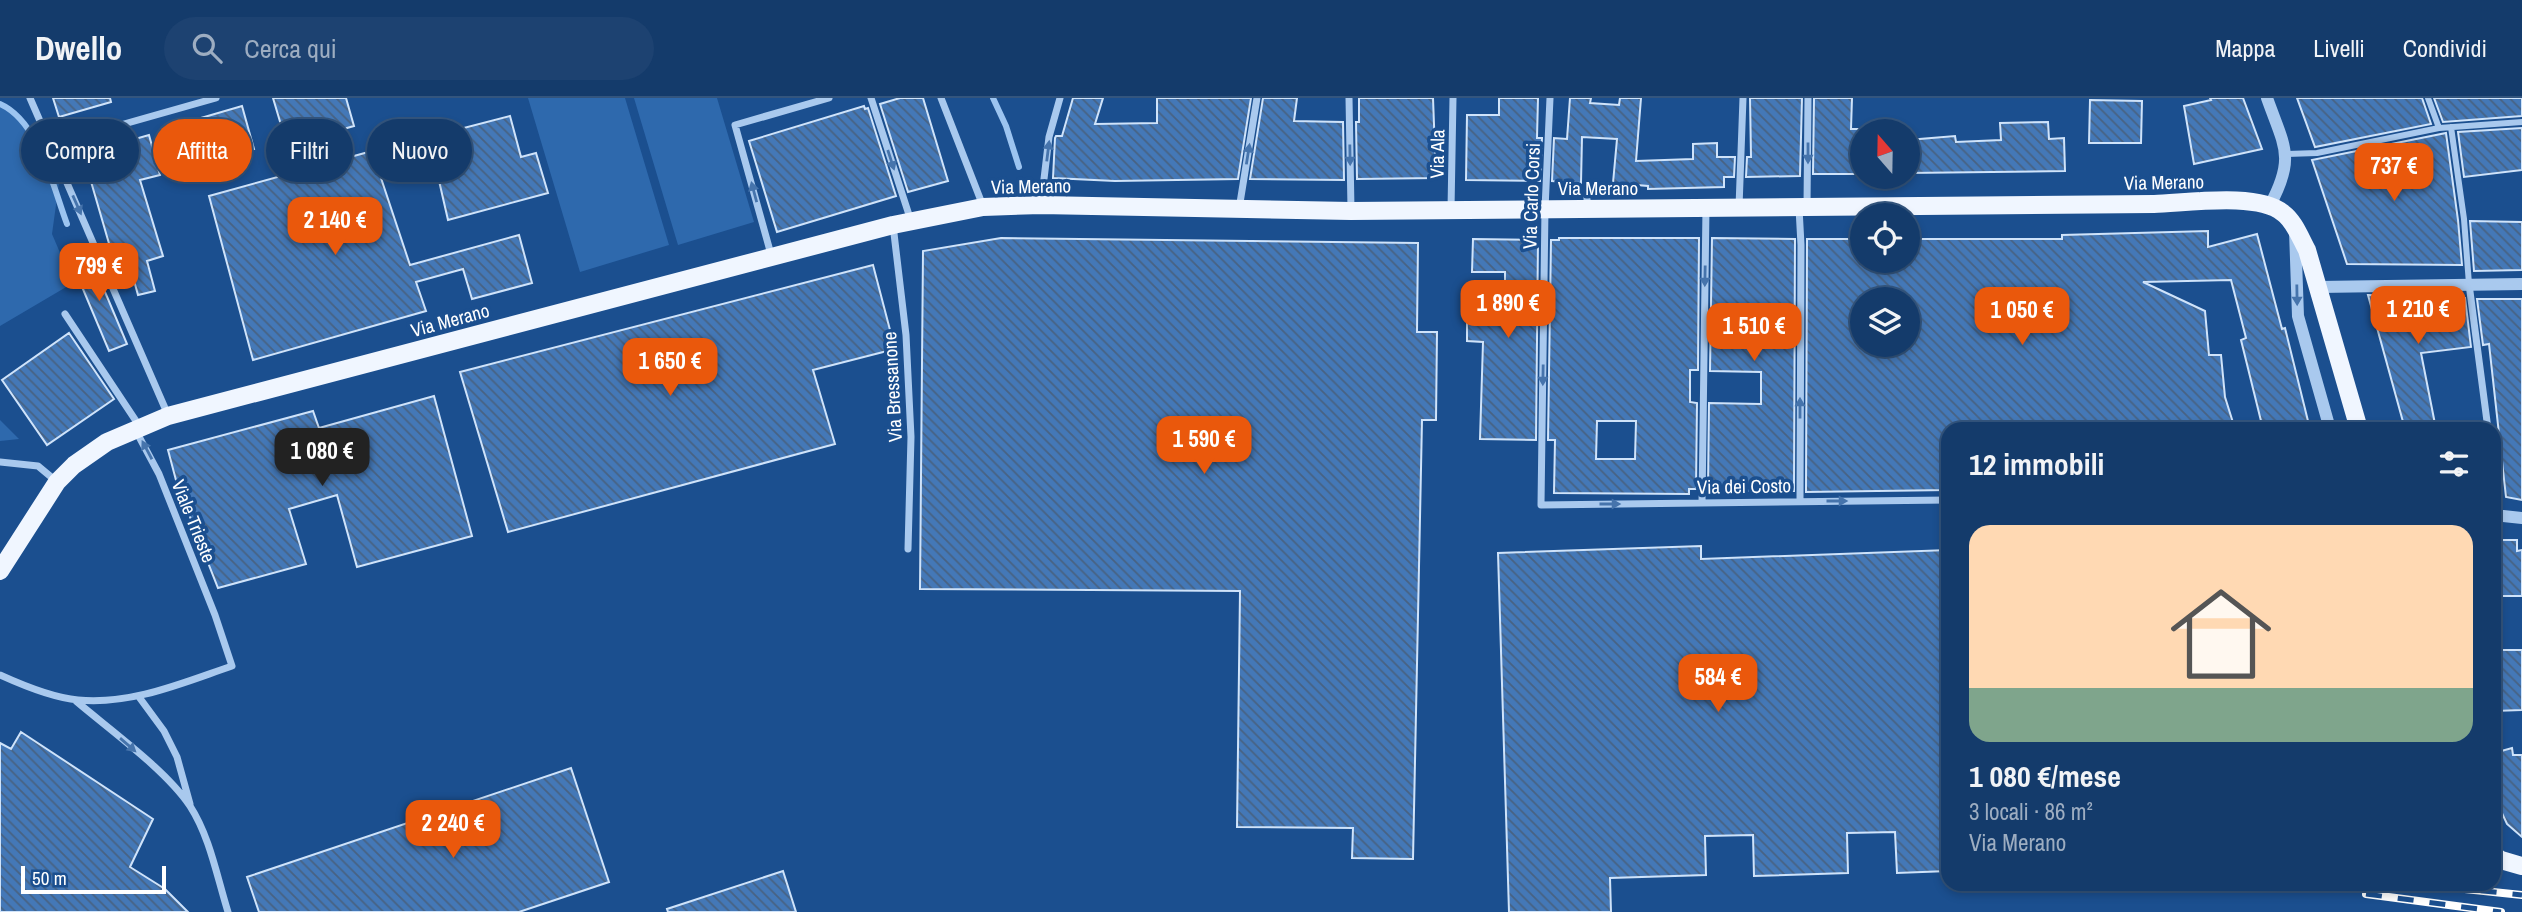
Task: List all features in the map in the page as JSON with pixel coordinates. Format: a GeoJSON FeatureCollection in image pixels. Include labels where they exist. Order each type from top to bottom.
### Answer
{"type":"FeatureCollection","features":[{"type":"Feature","properties":{"kind":"main road","name":"Via Merano"},"geometry":{"type":"LineString","coordinates":[[0,571],[57,482],[81,459],[107,442],[169,416],[893,225],[983,207],[1041,205],[1351,211],[2154,204],[2247,200],[2283,215]]}},
{"type":"Feature","properties":{"kind":"main road"},"geometry":{"type":"LineString","coordinates":[[2283,215],[2307,250],[2357,422]]}},
{"type":"Feature","properties":{"kind":"main road"},"geometry":{"type":"LineString","coordinates":[[2501,860],[2522,866]]}},
{"type":"Feature","properties":{"kind":"street"},"geometry":{"type":"LineString","coordinates":[[30,98],[39,119]]}},
{"type":"Feature","properties":{"kind":"street"},"geometry":{"type":"LineString","coordinates":[[139,120],[215,98]]}},
{"type":"Feature","properties":{"kind":"street"},"geometry":{"type":"LineString","coordinates":[[772,258],[735,125],[829,98]]}},
{"type":"Feature","properties":{"kind":"street"},"geometry":{"type":"LineString","coordinates":[[871,98],[911,221]]}},
{"type":"Feature","properties":{"kind":"street"},"geometry":{"type":"LineString","coordinates":[[941,98],[983,207]]}},
{"type":"Feature","properties":{"kind":"street"},"geometry":{"type":"LineString","coordinates":[[1041,205],[1049,138],[1060,98]]}},
{"type":"Feature","properties":{"kind":"street"},"geometry":{"type":"LineString","coordinates":[[1239,210],[1257,98]]}},
{"type":"Feature","properties":{"kind":"street"},"geometry":{"type":"LineString","coordinates":[[1349,98],[1351,211]]}},
{"type":"Feature","properties":{"kind":"street","name":"Via Ala"},"geometry":{"type":"LineString","coordinates":[[1451,210],[1453,98]]}},
{"type":"Feature","properties":{"kind":"street","name":"Via Carlo Corsi"},"geometry":{"type":"LineString","coordinates":[[1541,505],[1545,209],[1550,98]]}},
{"type":"Feature","properties":{"kind":"street"},"geometry":{"type":"LineString","coordinates":[[1739,208],[1743,98]]}},
{"type":"Feature","properties":{"kind":"street"},"geometry":{"type":"LineString","coordinates":[[1800,501],[1801,245],[1808,98]]}},
{"type":"Feature","properties":{"kind":"street"},"geometry":{"type":"LineString","coordinates":[[2267,98],[2287,154],[2281,184],[2283,215],[2298,316],[2328,422]]}},
{"type":"Feature","properties":{"kind":"street"},"geometry":{"type":"LineString","coordinates":[[2428,98],[2439,128]]}},
{"type":"Feature","properties":{"kind":"street"},"geometry":{"type":"LineString","coordinates":[[2287,154],[2317,153],[2439,128],[2522,122]]}},
{"type":"Feature","properties":{"kind":"street"},"geometry":{"type":"LineString","coordinates":[[2451,127],[2487,422]]}},
{"type":"Feature","properties":{"kind":"street"},"geometry":{"type":"LineString","coordinates":[[66,182],[169,416]]}},
{"type":"Feature","properties":{"kind":"street"},"geometry":{"type":"LineString","coordinates":[[1587,185],[1587,209]]}},
{"type":"Feature","properties":{"kind":"street"},"geometry":{"type":"LineString","coordinates":[[1702,503],[1706,207]]}},
{"type":"Feature","properties":{"kind":"street","name":"Via Bressanone"},"geometry":{"type":"LineString","coordinates":[[893,225],[906,335],[910,424],[908,549]]}},
{"type":"Feature","properties":{"kind":"street"},"geometry":{"type":"LineString","coordinates":[[2319,287],[2522,284]]}},
{"type":"Feature","properties":{"kind":"street"},"geometry":{"type":"LineString","coordinates":[[65,314],[138,429]]}},
{"type":"Feature","properties":{"kind":"street","name":"Viale Trieste"},"geometry":{"type":"LineString","coordinates":[[138,429],[159,474],[232,666],[139,697]]}},
{"type":"Feature","properties":{"kind":"street"},"geometry":{"type":"LineString","coordinates":[[0,462],[38,466],[57,482]]}},
{"type":"Feature","properties":{"kind":"street","name":"Via dei Costo"},"geometry":{"type":"LineString","coordinates":[[1541,505],[1941,500]]}},
{"type":"Feature","properties":{"kind":"street"},"geometry":{"type":"LineString","coordinates":[[2501,516],[2522,518]]}},
{"type":"Feature","properties":{"kind":"street"},"geometry":{"type":"LineString","coordinates":[[0,675],[76,701],[139,697],[164,731],[177,757],[191,808],[203,833],[228,912]]}},
{"type":"Feature","properties":{"kind":"street"},"geometry":{"type":"LineString","coordinates":[[76,701],[176,788],[191,808]]}},
{"type":"Feature","properties":{"kind":"shaded area"},"geometry":{"type":"Polygon","coordinates":[[[528,98],[625,98],[669,245],[580,272],[528,98]]]}},
{"type":"Feature","properties":{"kind":"shaded area"},"geometry":{"type":"Polygon","coordinates":[[[634,98],[717,98],[754,222],[678,245],[634,98]]]}},
{"type":"Feature","properties":{"kind":"shaded area"},"geometry":{"type":"Polygon","coordinates":[[[0,103],[21,121],[21,182],[59,182],[52,234],[73,283],[0,326],[0,103]]]}},
{"type":"Feature","properties":{"kind":"shaded area"},"geometry":{"type":"Polygon","coordinates":[[[0,420],[19,439],[0,441],[0,420]]]}},
{"type":"Feature","properties":{"kind":"building"},"geometry":{"type":"Polygon","coordinates":[[[53,98],[110,98],[111,102],[59,117],[53,98]]]}},
{"type":"Feature","properties":{"kind":"building"},"geometry":{"type":"Polygon","coordinates":[[[273,98],[346,98],[352,119],[279,119],[273,98]]]}},
{"type":"Feature","properties":{"kind":"building"},"geometry":{"type":"Polygon","coordinates":[[[900,98],[923,98],[948,181],[908,192],[880,104],[900,98]]]}},
{"type":"Feature","properties":{"kind":"building"},"geometry":{"type":"Polygon","coordinates":[[[1073,98],[1103,98],[1095,124],[1157,123],[1157,98],[1251,98],[1238,179],[1115,181],[1053,178],[1055,138],[1062,136],[1073,98]]]}},
{"type":"Feature","properties":{"kind":"building"},"geometry":{"type":"Polygon","coordinates":[[[1263,98],[1297,98],[1294,121],[1343,122],[1344,180],[1250,179],[1263,98]]]}},
{"type":"Feature","properties":{"kind":"building"},"geometry":{"type":"Polygon","coordinates":[[[1359,98],[1433,98],[1436,178],[1357,179],[1356,122],[1359,122],[1359,98]]]}},
{"type":"Feature","properties":{"kind":"building"},"geometry":{"type":"Polygon","coordinates":[[[1499,98],[1538,98],[1537,138],[1542,138],[1540,181],[1466,180],[1467,115],[1499,115],[1499,98]]]}},
{"type":"Feature","properties":{"kind":"building"},"geometry":{"type":"Polygon","coordinates":[[[1570,98],[1591,98],[1590,103],[1619,105],[1620,98],[1641,98],[1636,161],[1693,159],[1693,144],[1717,143],[1717,157],[1735,157],[1734,177],[1724,177],[1724,187],[1648,189],[1648,186],[1613,183],[1617,139],[1582,137],[1581,183],[1552,181],[1554,138],[1567,139],[1570,98]]]}},
{"type":"Feature","properties":{"kind":"building"},"geometry":{"type":"Polygon","coordinates":[[[1750,98],[1802,98],[1800,176],[1746,177],[1747,157],[1751,157],[1750,98]]]}},
{"type":"Feature","properties":{"kind":"building"},"geometry":{"type":"Polygon","coordinates":[[[1814,98],[1852,98],[1850,174],[1813,174],[1814,98]]]}},
{"type":"Feature","properties":{"kind":"building"},"geometry":{"type":"Polygon","coordinates":[[[2210,98],[2243,98],[2262,149],[2194,164],[2184,106],[2211,100],[2210,98]]]}},
{"type":"Feature","properties":{"kind":"building"},"geometry":{"type":"Polygon","coordinates":[[[2297,98],[2422,98],[2431,124],[2315,147],[2297,98]]]}},
{"type":"Feature","properties":{"kind":"building"},"geometry":{"type":"Polygon","coordinates":[[[2434,98],[2522,98],[2522,116],[2443,122],[2434,98]]]}},
{"type":"Feature","properties":{"kind":"building"},"geometry":{"type":"Polygon","coordinates":[[[2090,100],[2142,101],[2141,143],[2089,143],[2090,100]]]}},
{"type":"Feature","properties":{"kind":"building"},"geometry":{"type":"Polygon","coordinates":[[[242,106],[246,119],[198,119],[242,106]]]}},
{"type":"Feature","properties":{"kind":"building"},"geometry":{"type":"Polygon","coordinates":[[[864,106],[865,109],[868,108],[896,196],[777,232],[749,141],[864,106]]]}},
{"type":"Feature","properties":{"kind":"building"},"geometry":{"type":"Polygon","coordinates":[[[510,116],[521,157],[536,153],[548,193],[448,220],[439,182],[472,182],[472,126],[510,116]]]}},
{"type":"Feature","properties":{"kind":"building"},"geometry":{"type":"Polygon","coordinates":[[[2048,122],[2049,139],[2064,138],[2065,171],[1920,173],[1920,139],[1955,136],[1956,142],[2001,140],[2000,123],[2048,122]]]}},
{"type":"Feature","properties":{"kind":"building"},"geometry":{"type":"Polygon","coordinates":[[[2522,128],[2522,170],[2464,177],[2458,132],[2522,128]]]}},
{"type":"Feature","properties":{"kind":"building"},"geometry":{"type":"Polygon","coordinates":[[[2446,133],[2462,265],[2347,264],[2312,160],[2446,133]]]}},
{"type":"Feature","properties":{"kind":"building"},"geometry":{"type":"Polygon","coordinates":[[[149,135],[153,150],[153,177],[140,180],[163,256],[147,261],[155,291],[138,295],[130,266],[128,264],[111,269],[103,250],[110,247],[91,182],[139,182],[139,138],[149,135]]]}},
{"type":"Feature","properties":{"kind":"building"},"geometry":{"type":"Polygon","coordinates":[[[367,152],[367,182],[382,182],[410,265],[519,235],[532,283],[472,299],[463,269],[416,282],[426,311],[253,360],[209,196],[266,180],[353,182],[353,156],[367,152]]]}},
{"type":"Feature","properties":{"kind":"building"},"geometry":{"type":"Polygon","coordinates":[[[2470,221],[2522,222],[2522,270],[2474,271],[2470,221]]]}},
{"type":"Feature","properties":{"kind":"building"},"geometry":{"type":"Polygon","coordinates":[[[2208,231],[2208,247],[2257,234],[2282,329],[2285,328],[2308,422],[2261,422],[2241,340],[2246,338],[2231,280],[2143,282],[2205,311],[2209,355],[2221,355],[2225,397],[2233,422],[1941,422],[1941,490],[1806,492],[1807,239],[1850,239],[1850,273],[1920,273],[1920,239],[2062,239],[2062,235],[2208,231]]]}},
{"type":"Feature","properties":{"kind":"building"},"geometry":{"type":"Polygon","coordinates":[[[1001,238],[1418,243],[1417,332],[1437,332],[1436,420],[1422,420],[1413,859],[1352,858],[1353,828],[1237,827],[1240,591],[920,589],[923,251],[1001,238]]]}},
{"type":"Feature","properties":{"kind":"building"},"geometry":{"type":"Polygon","coordinates":[[[1699,238],[1698,370],[1690,370],[1690,402],[1697,403],[1696,489],[1689,489],[1689,494],[1554,493],[1555,440],[1548,440],[1551,240],[1699,238]],[[1597,421],[1596,459],[1635,459],[1636,421],[1597,421]]]}},
{"type":"Feature","properties":{"kind":"building"},"geometry":{"type":"Polygon","coordinates":[[[1712,238],[1795,239],[1794,491],[1708,490],[1709,403],[1761,404],[1761,372],[1710,371],[1712,238]]]}},
{"type":"Feature","properties":{"kind":"building"},"geometry":{"type":"Polygon","coordinates":[[[1473,239],[1538,240],[1536,440],[1480,439],[1483,342],[1467,341],[1467,305],[1505,305],[1505,272],[1472,272],[1473,239]]]}},
{"type":"Feature","properties":{"kind":"building"},"geometry":{"type":"Polygon","coordinates":[[[92,255],[127,344],[109,351],[72,263],[92,255]]]}},
{"type":"Feature","properties":{"kind":"building"},"geometry":{"type":"Polygon","coordinates":[[[873,265],[895,349],[813,370],[835,444],[508,532],[460,372],[873,265]]]}},
{"type":"Feature","properties":{"kind":"building"},"geometry":{"type":"Polygon","coordinates":[[[2368,295],[2465,298],[2471,347],[2421,353],[2435,422],[2403,422],[2368,295]]]}},
{"type":"Feature","properties":{"kind":"building"},"geometry":{"type":"Polygon","coordinates":[[[2477,299],[2522,299],[2522,500],[2506,497],[2501,422],[2498,422],[2489,344],[2483,345],[2477,299]]]}},
{"type":"Feature","properties":{"kind":"building"},"geometry":{"type":"Polygon","coordinates":[[[69,333],[114,399],[47,445],[2,380],[69,333]]]}},
{"type":"Feature","properties":{"kind":"building"},"geometry":{"type":"Polygon","coordinates":[[[434,396],[472,536],[357,567],[337,495],[289,509],[306,564],[218,588],[177,484],[168,450],[313,411],[319,428],[434,396]]]}},
{"type":"Feature","properties":{"kind":"building"},"geometry":{"type":"Polygon","coordinates":[[[2501,540],[2517,540],[2517,551],[2522,550],[2522,596],[2501,596],[2501,540]]]}},
{"type":"Feature","properties":{"kind":"building"},"geometry":{"type":"Polygon","coordinates":[[[1701,546],[1701,559],[1941,550],[1941,871],[1897,873],[1895,832],[1847,833],[1848,873],[1754,876],[1753,835],[1705,836],[1706,875],[1610,878],[1611,912],[1509,912],[1498,553],[1701,546]]]}},
{"type":"Feature","properties":{"kind":"building"},"geometry":{"type":"Polygon","coordinates":[[[2501,650],[2522,650],[2522,710],[2501,711],[2501,650]]]}},
{"type":"Feature","properties":{"kind":"building"},"geometry":{"type":"Polygon","coordinates":[[[21,732],[153,819],[130,867],[165,889],[188,912],[0,912],[0,743],[11,749],[21,732]]]}},
{"type":"Feature","properties":{"kind":"building"},"geometry":{"type":"Polygon","coordinates":[[[2512,748],[2513,755],[2522,755],[2522,837],[2507,824],[2501,811],[2501,751],[2512,748]]]}},
{"type":"Feature","properties":{"kind":"building"},"geometry":{"type":"Polygon","coordinates":[[[571,768],[609,882],[519,912],[259,912],[247,877],[571,768]]]}},
{"type":"Feature","properties":{"kind":"building"},"geometry":{"type":"Polygon","coordinates":[[[783,871],[796,912],[668,912],[667,909],[783,871]]]}},
{"type":"Feature","properties":{"kind":"waterway"},"geometry":{"type":"LineString","coordinates":[[993,98],[1006,126],[1019,167]]}},
{"type":"Feature","properties":{"kind":"waterway"},"geometry":{"type":"LineString","coordinates":[[0,104],[14,113],[35,140],[67,224]]}},
{"type":"Feature","properties":{"kind":"railway"},"geometry":{"type":"LineString","coordinates":[[2484,891],[2522,895]]}},
{"type":"Feature","properties":{"kind":"railway"},"geometry":{"type":"LineString","coordinates":[[2366,894],[2501,912]]}}]}
